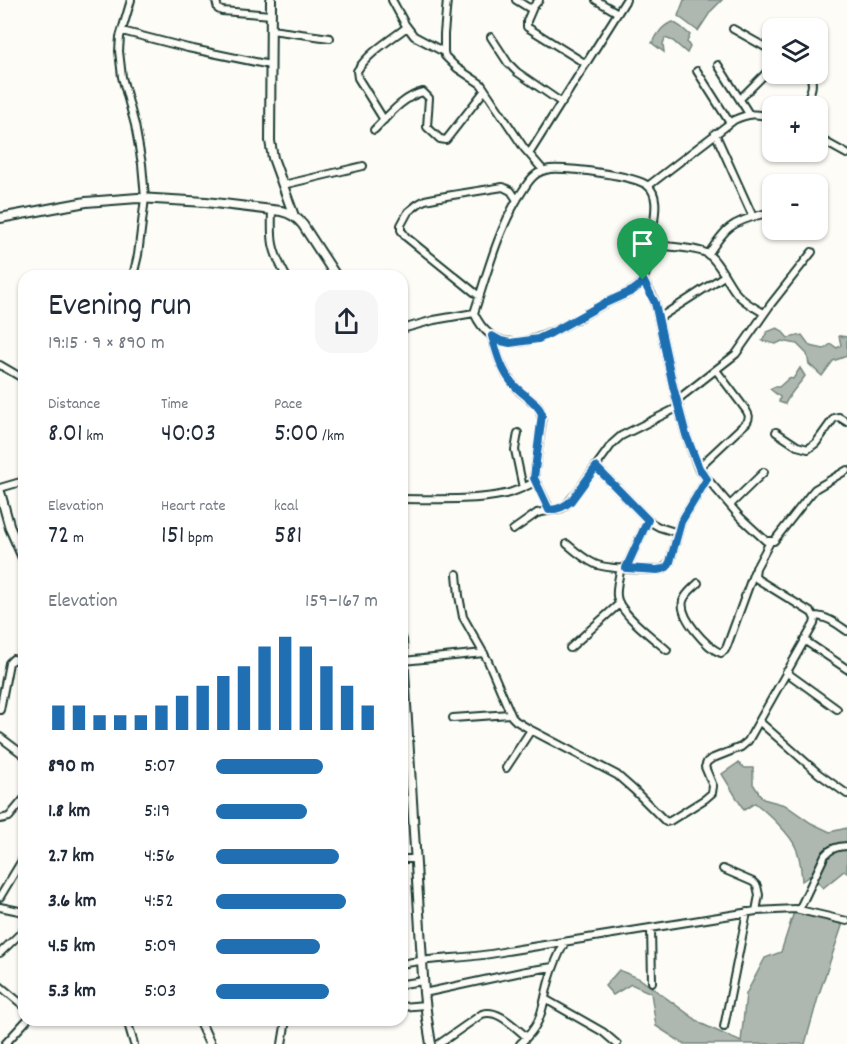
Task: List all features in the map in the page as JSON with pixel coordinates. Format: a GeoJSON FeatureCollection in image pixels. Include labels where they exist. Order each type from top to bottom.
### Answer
{"type":"FeatureCollection","features":[{"type":"Feature","properties":{"kind":"street"},"geometry":{"type":"LineString","coordinates":[[131,0],[119,43],[121,69],[142,164],[145,198],[134,270]]}},
{"type":"Feature","properties":{"kind":"street"},"geometry":{"type":"LineString","coordinates":[[271,0],[270,141],[273,158],[294,216]]}},
{"type":"Feature","properties":{"kind":"street"},"geometry":{"type":"LineString","coordinates":[[392,0],[407,27],[417,39],[444,52],[451,63],[485,90],[529,154],[543,170]]}},
{"type":"Feature","properties":{"kind":"street"},"geometry":{"type":"LineString","coordinates":[[444,52],[447,0]]}},
{"type":"Feature","properties":{"kind":"street"},"geometry":{"type":"LineString","coordinates":[[516,0],[526,7],[533,7]]}},
{"type":"Feature","properties":{"kind":"street"},"geometry":{"type":"LineString","coordinates":[[539,0],[533,7],[527,27],[586,64]]}},
{"type":"Feature","properties":{"kind":"street"},"geometry":{"type":"LineString","coordinates":[[596,0],[618,13]]}},
{"type":"Feature","properties":{"kind":"street"},"geometry":{"type":"LineString","coordinates":[[529,154],[626,0]]}},
{"type":"Feature","properties":{"kind":"street"},"geometry":{"type":"LineString","coordinates":[[216,1],[218,9],[222,11],[271,15]]}},
{"type":"Feature","properties":{"kind":"street"},"geometry":{"type":"LineString","coordinates":[[384,120],[357,78],[357,71],[360,65],[407,27]]}},
{"type":"Feature","properties":{"kind":"street"},"geometry":{"type":"LineString","coordinates":[[733,29],[762,45]]}},
{"type":"Feature","properties":{"kind":"street"},"geometry":{"type":"LineString","coordinates":[[271,30],[330,38]]}},
{"type":"Feature","properties":{"kind":"street"},"geometry":{"type":"LineString","coordinates":[[122,31],[270,65]]}},
{"type":"Feature","properties":{"kind":"street"},"geometry":{"type":"LineString","coordinates":[[491,37],[508,63],[517,72],[562,103]]}},
{"type":"Feature","properties":{"kind":"street"},"geometry":{"type":"LineString","coordinates":[[718,65],[749,114]]}},
{"type":"Feature","properties":{"kind":"street"},"geometry":{"type":"LineString","coordinates":[[697,71],[730,123]]}},
{"type":"Feature","properties":{"kind":"street"},"geometry":{"type":"LineString","coordinates":[[740,99],[762,77]]}},
{"type":"Feature","properties":{"kind":"street"},"geometry":{"type":"LineString","coordinates":[[374,130],[408,99],[423,92],[429,98],[426,127],[446,140],[485,90]]}},
{"type":"Feature","properties":{"kind":"street"},"geometry":{"type":"LineString","coordinates":[[648,186],[734,120],[749,114],[762,115]]}},
{"type":"Feature","properties":{"kind":"street"},"geometry":{"type":"LineString","coordinates":[[715,134],[753,216]]}},
{"type":"Feature","properties":{"kind":"street"},"geometry":{"type":"LineString","coordinates":[[828,144],[847,154]]}},
{"type":"Feature","properties":{"kind":"street"},"geometry":{"type":"LineString","coordinates":[[283,185],[363,166]]}},
{"type":"Feature","properties":{"kind":"street"},"geometry":{"type":"LineString","coordinates":[[564,169],[617,175],[648,186],[655,200],[655,212],[646,271],[639,286],[632,291],[538,339],[510,343],[501,341],[482,328],[474,313],[510,211],[534,176],[543,170],[564,169]]}},
{"type":"Feature","properties":{"kind":"street"},"geometry":{"type":"LineString","coordinates":[[479,296],[406,237],[401,230],[401,225],[408,212],[425,200],[503,187],[511,191],[517,200]]}},
{"type":"Feature","properties":{"kind":"street"},"geometry":{"type":"LineString","coordinates":[[0,218],[118,198],[206,202],[272,210],[294,216],[303,225],[332,270]]}},
{"type":"Feature","properties":{"kind":"street"},"geometry":{"type":"LineString","coordinates":[[272,210],[273,247],[283,270]]}},
{"type":"Feature","properties":{"kind":"street"},"geometry":{"type":"LineString","coordinates":[[708,255],[731,226],[744,219],[762,214]]}},
{"type":"Feature","properties":{"kind":"street"},"geometry":{"type":"LineString","coordinates":[[650,244],[708,255],[739,296],[764,313]]}},
{"type":"Feature","properties":{"kind":"street"},"geometry":{"type":"LineString","coordinates":[[513,530],[533,515],[566,505],[612,444],[621,436],[678,403],[740,349],[789,279],[812,252]]}},
{"type":"Feature","properties":{"kind":"street"},"geometry":{"type":"LineString","coordinates":[[659,318],[724,276]]}},
{"type":"Feature","properties":{"kind":"street"},"geometry":{"type":"LineString","coordinates":[[643,280],[652,295],[659,318],[686,435],[699,468],[751,529],[766,541],[771,542]]}},
{"type":"Feature","properties":{"kind":"street"},"geometry":{"type":"LineString","coordinates":[[408,328],[474,313]]}},
{"type":"Feature","properties":{"kind":"street"},"geometry":{"type":"LineString","coordinates":[[492,336],[507,376],[519,391],[537,405],[542,414],[534,471],[535,482],[549,510]]}},
{"type":"Feature","properties":{"kind":"street"},"geometry":{"type":"LineString","coordinates":[[0,365],[18,376]]}},
{"type":"Feature","properties":{"kind":"street"},"geometry":{"type":"LineString","coordinates":[[699,468],[749,418],[749,414],[716,370]]}},
{"type":"Feature","properties":{"kind":"street"},"geometry":{"type":"LineString","coordinates":[[776,432],[797,446],[808,449],[816,444],[834,418],[838,417],[847,422]]}},
{"type":"Feature","properties":{"kind":"street"},"geometry":{"type":"LineString","coordinates":[[518,433],[515,450],[523,488]]}},
{"type":"Feature","properties":{"kind":"street"},"geometry":{"type":"LineString","coordinates":[[596,467],[648,520],[659,527],[678,533]]}},
{"type":"Feature","properties":{"kind":"street"},"geometry":{"type":"LineString","coordinates":[[698,582],[684,597],[684,613],[701,637],[721,653],[727,646],[755,571],[771,542],[776,540],[815,489],[847,470]]}},
{"type":"Feature","properties":{"kind":"street"},"geometry":{"type":"LineString","coordinates":[[730,505],[764,472]]}},
{"type":"Feature","properties":{"kind":"street"},"geometry":{"type":"LineString","coordinates":[[567,544],[600,566],[663,569],[670,562],[681,522],[707,479]]}},
{"type":"Feature","properties":{"kind":"street"},"geometry":{"type":"LineString","coordinates":[[408,499],[449,499],[499,495],[517,491],[535,482]]}},
{"type":"Feature","properties":{"kind":"street"},"geometry":{"type":"LineString","coordinates":[[18,483],[0,490],[2,507],[18,547]]}},
{"type":"Feature","properties":{"kind":"street"},"geometry":{"type":"LineString","coordinates":[[648,520],[623,568],[616,594],[619,604],[627,614],[667,650]]}},
{"type":"Feature","properties":{"kind":"street"},"geometry":{"type":"LineString","coordinates":[[457,574],[463,617],[484,653],[510,714],[516,721],[531,730],[617,776],[666,822],[712,793],[713,786],[705,767],[709,761],[744,746],[760,722],[814,624],[812,613],[757,579],[755,571]]}},
{"type":"Feature","properties":{"kind":"street"},"geometry":{"type":"LineString","coordinates":[[570,648],[619,604]]}},
{"type":"Feature","properties":{"kind":"street"},"geometry":{"type":"LineString","coordinates":[[814,616],[831,620],[847,631]]}},
{"type":"Feature","properties":{"kind":"street"},"geometry":{"type":"LineString","coordinates":[[804,640],[847,669]]}},
{"type":"Feature","properties":{"kind":"street"},"geometry":{"type":"LineString","coordinates":[[408,661],[484,653]]}},
{"type":"Feature","properties":{"kind":"street"},"geometry":{"type":"LineString","coordinates":[[0,710],[9,663],[13,659],[18,660]]}},
{"type":"Feature","properties":{"kind":"street"},"geometry":{"type":"LineString","coordinates":[[786,672],[837,709]]}},
{"type":"Feature","properties":{"kind":"street"},"geometry":{"type":"LineString","coordinates":[[453,718],[510,714]]}},
{"type":"Feature","properties":{"kind":"street"},"geometry":{"type":"LineString","coordinates":[[760,722],[819,774],[847,794]]}},
{"type":"Feature","properties":{"kind":"street"},"geometry":{"type":"LineString","coordinates":[[506,768],[531,730]]}},
{"type":"Feature","properties":{"kind":"street"},"geometry":{"type":"LineString","coordinates":[[0,737],[18,750]]}},
{"type":"Feature","properties":{"kind":"street"},"geometry":{"type":"LineString","coordinates":[[408,765],[429,1043]]}},
{"type":"Feature","properties":{"kind":"street"},"geometry":{"type":"LineString","coordinates":[[0,819],[9,817],[18,806]]}},
{"type":"Feature","properties":{"kind":"street"},"geometry":{"type":"LineString","coordinates":[[799,910],[825,855],[831,849],[847,846]]}},
{"type":"Feature","properties":{"kind":"street"},"geometry":{"type":"LineString","coordinates":[[408,858],[416,859]]}},
{"type":"Feature","properties":{"kind":"street"},"geometry":{"type":"LineString","coordinates":[[0,897],[18,867]]}},
{"type":"Feature","properties":{"kind":"street"},"geometry":{"type":"LineString","coordinates":[[723,869],[757,886],[759,895],[756,911]]}},
{"type":"Feature","properties":{"kind":"street"},"geometry":{"type":"LineString","coordinates":[[0,907],[18,911]]}},
{"type":"Feature","properties":{"kind":"street"},"geometry":{"type":"LineString","coordinates":[[408,963],[485,956],[756,911],[789,908],[847,921]]}},
{"type":"Feature","properties":{"kind":"street"},"geometry":{"type":"LineString","coordinates":[[724,1027],[747,912]]}},
{"type":"Feature","properties":{"kind":"street"},"geometry":{"type":"LineString","coordinates":[[651,928],[652,982]]}},
{"type":"Feature","properties":{"kind":"street"},"geometry":{"type":"LineString","coordinates":[[0,953],[18,936]]}},
{"type":"Feature","properties":{"kind":"street"},"geometry":{"type":"LineString","coordinates":[[520,1044],[533,1031],[540,1018],[553,967],[565,942]]}},
{"type":"Feature","properties":{"kind":"street"},"geometry":{"type":"LineString","coordinates":[[424,993],[553,967]]}},
{"type":"Feature","properties":{"kind":"street"},"geometry":{"type":"LineString","coordinates":[[408,983],[424,981]]}},
{"type":"Feature","properties":{"kind":"street"},"geometry":{"type":"LineString","coordinates":[[0,986],[18,1001]]}},
{"type":"Feature","properties":{"kind":"street"},"geometry":{"type":"LineString","coordinates":[[545,999],[603,1032],[617,1044]]}},
{"type":"Feature","properties":{"kind":"street"},"geometry":{"type":"LineString","coordinates":[[408,1006],[425,1005]]}},
{"type":"Feature","properties":{"kind":"street"},"geometry":{"type":"LineString","coordinates":[[439,1044],[487,1012],[498,1015],[527,1037]]}},
{"type":"Feature","properties":{"kind":"street"},"geometry":{"type":"LineString","coordinates":[[5,1044],[22,1026]]}},
{"type":"Feature","properties":{"kind":"street"},"geometry":{"type":"LineString","coordinates":[[128,1026],[134,1044]]}},
{"type":"Feature","properties":{"kind":"street"},"geometry":{"type":"LineString","coordinates":[[202,1026],[210,1044]]}},
{"type":"Feature","properties":{"kind":"street"},"geometry":{"type":"LineString","coordinates":[[282,1044],[285,1026]]}},
{"type":"Feature","properties":{"kind":"shaded area"},"geometry":{"type":"Polygon","coordinates":[[[684,0],[722,0],[711,11],[698,31],[678,16],[684,0]]]}},
{"type":"Feature","properties":{"kind":"shaded area"},"geometry":{"type":"Polygon","coordinates":[[[673,22],[690,35],[687,42],[690,47],[687,53],[673,41],[665,38],[664,52],[652,43],[663,28],[673,22]]]}},
{"type":"Feature","properties":{"kind":"shaded area"},"geometry":{"type":"Polygon","coordinates":[[[777,328],[788,338],[802,335],[810,346],[824,349],[831,344],[837,348],[841,345],[839,336],[847,337],[847,356],[833,361],[822,376],[809,364],[807,354],[797,344],[762,341],[767,332],[777,328]]]}},
{"type":"Feature","properties":{"kind":"shaded area"},"geometry":{"type":"Polygon","coordinates":[[[800,368],[805,376],[785,404],[779,402],[780,397],[770,389],[779,387],[789,378],[793,379],[800,368]]]}},
{"type":"Feature","properties":{"kind":"shaded area"},"geometry":{"type":"Polygon","coordinates":[[[738,763],[745,768],[753,768],[753,784],[763,799],[785,805],[811,823],[830,832],[847,828],[847,873],[844,871],[823,888],[811,875],[802,881],[799,856],[789,837],[755,803],[744,810],[722,774],[738,763]]]}},
{"type":"Feature","properties":{"kind":"shaded area"},"geometry":{"type":"Polygon","coordinates":[[[795,909],[844,920],[805,1044],[684,1044],[656,1026],[651,993],[631,984],[613,995],[605,986],[619,970],[640,979],[702,1024],[741,1042],[746,994],[765,958],[781,952],[795,909]]]}},
{"type":"Feature","properties":{"kind":"route"},"geometry":{"type":"LineString","coordinates":[[643,280],[655,303],[686,435],[694,459],[707,479],[681,522],[670,562],[667,567],[657,570],[626,568],[648,520],[596,467],[571,501],[562,508],[549,510],[534,478],[542,414],[537,405],[519,391],[507,376],[492,336],[510,343],[538,339],[632,291],[643,280]]}}]}
